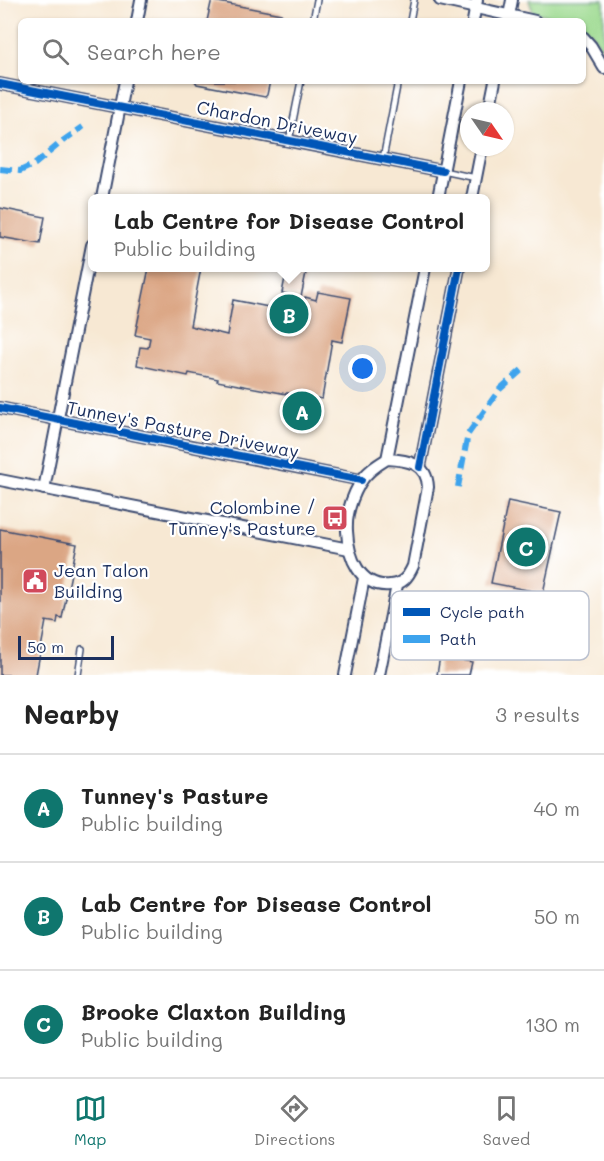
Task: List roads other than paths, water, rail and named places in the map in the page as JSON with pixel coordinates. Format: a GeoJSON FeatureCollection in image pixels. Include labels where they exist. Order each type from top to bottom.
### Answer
{"type":"FeatureCollection","features":[{"type":"Feature","properties":{"kind":"street"},"geometry":{"type":"LineString","coordinates":[[138,18],[141,0]]}},
{"type":"Feature","properties":{"kind":"street"},"geometry":{"type":"LineString","coordinates":[[440,0],[477,4],[508,18],[512,0]]}},
{"type":"Feature","properties":{"kind":"street"},"geometry":{"type":"LineString","coordinates":[[586,40],[604,68]]}},
{"type":"Feature","properties":{"kind":"street","name":"Chardon Driveway"},"geometry":{"type":"LineString","coordinates":[[0,84],[443,171]]}},
{"type":"Feature","properties":{"kind":"street"},"geometry":{"type":"LineString","coordinates":[[103,194],[124,84]]}},
{"type":"Feature","properties":{"kind":"street"},"geometry":{"type":"LineString","coordinates":[[439,194],[460,84]]}},
{"type":"Feature","properties":{"kind":"street"},"geometry":{"type":"LineString","coordinates":[[491,102],[494,84]]}},
{"type":"Feature","properties":{"kind":"street"},"geometry":{"type":"LineString","coordinates":[[473,194],[480,156]]}},
{"type":"Feature","properties":{"kind":"street"},"geometry":{"type":"LineString","coordinates":[[44,489],[88,270]]}},
{"type":"Feature","properties":{"kind":"street"},"geometry":{"type":"LineString","coordinates":[[387,459],[424,272]]}},
{"type":"Feature","properties":{"kind":"street"},"geometry":{"type":"LineString","coordinates":[[420,467],[458,272]]}},
{"type":"Feature","properties":{"kind":"street","name":"Tunney's Pasture Driveway"},"geometry":{"type":"LineString","coordinates":[[0,408],[361,480]]}},
{"type":"Feature","properties":{"kind":"street"},"geometry":{"type":"LineString","coordinates":[[387,459],[410,462],[420,467],[425,472],[428,487],[410,575],[397,585],[386,586],[373,583],[358,571],[350,549],[347,531],[348,513],[353,496],[361,480],[377,464],[387,459]]}},
{"type":"Feature","properties":{"kind":"street"},"geometry":{"type":"LineString","coordinates":[[0,480],[350,549]]}},
{"type":"Feature","properties":{"kind":"street"},"geometry":{"type":"LineString","coordinates":[[345,675],[364,578]]}},
{"type":"Feature","properties":{"kind":"street"},"geometry":{"type":"LineString","coordinates":[[396,591],[397,585]]}},
{"type":"Feature","properties":{"kind":"street"},"geometry":{"type":"LineString","coordinates":[[380,675],[391,617]]}},
{"type":"Feature","properties":{"kind":"lane"},"geometry":{"type":"LineString","coordinates":[[314,18],[317,0]]}},
{"type":"Feature","properties":{"kind":"lane"},"geometry":{"type":"LineString","coordinates":[[411,18],[414,0]]}},
{"type":"Feature","properties":{"kind":"lane"},"geometry":{"type":"LineString","coordinates":[[289,141],[300,84]]}},
{"type":"Feature","properties":{"kind":"lane"},"geometry":{"type":"LineString","coordinates":[[383,159],[397,84]]}},
{"type":"Feature","properties":{"kind":"lane","name":"Chardon Driveway"},"geometry":{"type":"LineString","coordinates":[[443,171],[476,178]]}},
{"type":"Feature","properties":{"kind":"lane"},"geometry":{"type":"LineString","coordinates":[[78,675],[82,649]]}},
{"type":"Feature","properties":{"kind":"place","name":"Lab Centre for Disease Control"},"geometry":{"type":"Point","coordinates":[289,314]}},
{"type":"Feature","properties":{"kind":"place","name":"Tunney's Pasture"},"geometry":{"type":"Point","coordinates":[302,411]}},
{"type":"Feature","properties":{"kind":"place","name":"Colombine / Tunney's Pasture"},"geometry":{"type":"Point","coordinates":[335,518]}},
{"type":"Feature","properties":{"kind":"place","name":"Brooke Claxton Building"},"geometry":{"type":"Point","coordinates":[526,547]}},
{"type":"Feature","properties":{"kind":"place","name":"Jean Talon Building"},"geometry":{"type":"Point","coordinates":[35,581]}}]}
